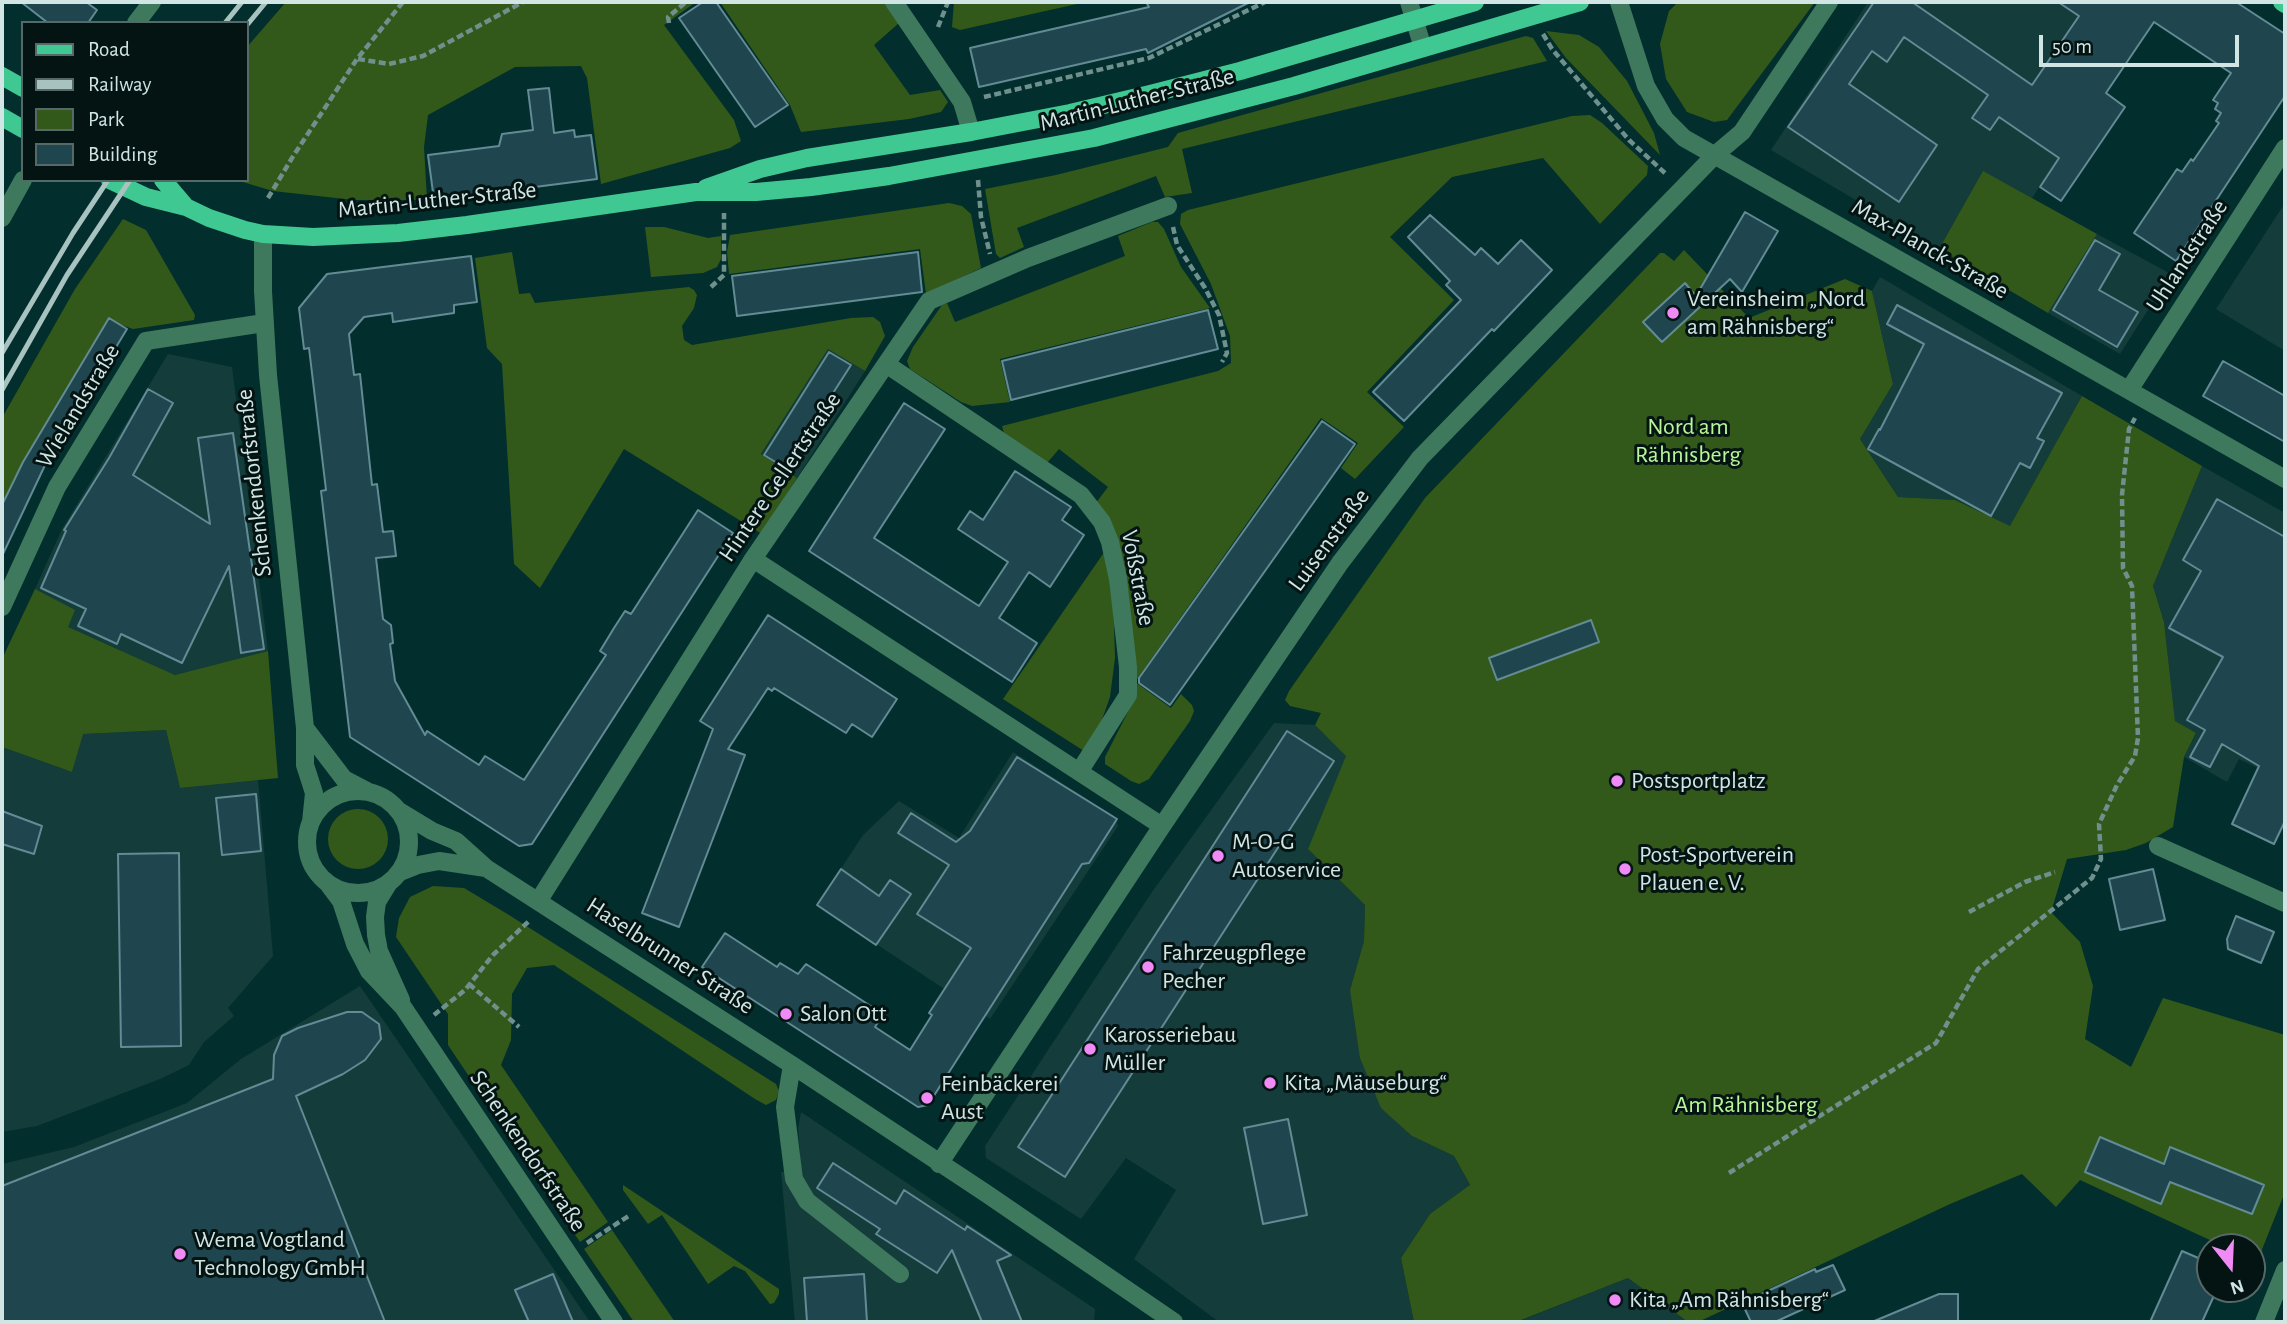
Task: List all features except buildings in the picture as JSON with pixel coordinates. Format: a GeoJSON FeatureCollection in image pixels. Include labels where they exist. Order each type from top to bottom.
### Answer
{"type":"FeatureCollection","features":[{"type":"Feature","properties":{"kind":"main road","name":"Martin-Luther-Straße"},"geometry":{"type":"LineString","coordinates":[[696,192],[760,169],[807,158],[971,132],[1150,94],[1240,71],[1475,2]]}},
{"type":"Feature","properties":{"kind":"main road","name":"Martin-Luther-Straße"},"geometry":{"type":"LineString","coordinates":[[114,182],[146,197],[186,207],[228,225],[263,234],[313,237],[398,233],[696,192],[723,193],[811,187],[976,161],[1094,138],[1294,86],[1580,2]]}},
{"type":"Feature","properties":{"kind":"main road"},"geometry":{"type":"LineString","coordinates":[[2,76],[21,87]]}},
{"type":"Feature","properties":{"kind":"main road"},"geometry":{"type":"LineString","coordinates":[[2,117],[21,128]]}},
{"type":"Feature","properties":{"kind":"main road","name":"Martin-Luther-Straße"},"geometry":{"type":"LineString","coordinates":[[165,182],[186,207]]}},
{"type":"Feature","properties":{"kind":"street"},"geometry":{"type":"LineString","coordinates":[[138,21],[152,2]]}},
{"type":"Feature","properties":{"kind":"street"},"geometry":{"type":"LineString","coordinates":[[894,2],[962,102],[971,132]]}},
{"type":"Feature","properties":{"kind":"street"},"geometry":{"type":"LineString","coordinates":[[1409,2],[1423,48]]}},
{"type":"Feature","properties":{"kind":"street","name":"Max-Planck-Straße"},"geometry":{"type":"LineString","coordinates":[[1619,2],[1646,86],[1665,119],[1684,138],[2285,479]]}},
{"type":"Feature","properties":{"kind":"street","name":"Luisenstraße"},"geometry":{"type":"LineString","coordinates":[[939,1164],[1340,563],[1420,458],[1716,154],[1742,132],[1829,2]]}},
{"type":"Feature","properties":{"kind":"street","name":"Uhlandstraße"},"geometry":{"type":"LineString","coordinates":[[2137,395],[2285,148]]}},
{"type":"Feature","properties":{"kind":"street"},"geometry":{"type":"LineString","coordinates":[[2,218],[22,182]]}},
{"type":"Feature","properties":{"kind":"street","name":"Hintere Gellertstraße"},"geometry":{"type":"LineString","coordinates":[[539,900],[753,559],[929,301],[994,272],[1168,206]]}},
{"type":"Feature","properties":{"kind":"street","name":"Schenkendorfstraße"},"geometry":{"type":"LineString","coordinates":[[263,234],[264,323],[305,728],[305,765],[314,793],[307,839],[309,856],[316,872],[341,901],[355,944],[369,971],[403,1007],[614,1322]]}},
{"type":"Feature","properties":{"kind":"street","name":"Wielandstraße"},"geometry":{"type":"LineString","coordinates":[[2,607],[57,487],[146,341],[264,323]]}},
{"type":"Feature","properties":{"kind":"street","name":"Voßstraße"},"geometry":{"type":"LineString","coordinates":[[886,364],[1081,495],[1102,522],[1110,542],[1118,579],[1128,667],[1128,695],[1079,772]]}},
{"type":"Feature","properties":{"kind":"street"},"geometry":{"type":"LineString","coordinates":[[753,559],[1162,826]]}},
{"type":"Feature","properties":{"kind":"street"},"geometry":{"type":"LineString","coordinates":[[305,728],[344,779],[391,803],[399,811]]}},
{"type":"Feature","properties":{"kind":"street"},"geometry":{"type":"LineString","coordinates":[[311,822],[320,807],[334,796],[351,791],[369,792]]}},
{"type":"Feature","properties":{"kind":"street","name":"Schenkendorfstraße"},"geometry":{"type":"LineString","coordinates":[[399,811],[407,826],[409,843],[406,859],[377,902],[375,916],[379,951],[403,1007]]}},
{"type":"Feature","properties":{"kind":"street","name":"Haselbrunner Straße"},"geometry":{"type":"LineString","coordinates":[[399,811],[432,831],[456,841],[486,868],[792,1065],[1174,1322]]}},
{"type":"Feature","properties":{"kind":"street"},"geometry":{"type":"LineString","coordinates":[[2158,846],[2285,903]]}},
{"type":"Feature","properties":{"kind":"street","name":"Haselbrunner Straße"},"geometry":{"type":"LineString","coordinates":[[393,879],[418,865],[439,861],[486,868]]}},
{"type":"Feature","properties":{"kind":"street"},"geometry":{"type":"LineString","coordinates":[[329,885],[343,891],[359,893],[374,891],[393,879]]}},
{"type":"Feature","properties":{"kind":"street"},"geometry":{"type":"LineString","coordinates":[[792,1065],[785,1107],[794,1179],[807,1201],[900,1274]]}},
{"type":"Feature","properties":{"kind":"street"},"geometry":{"type":"LineString","coordinates":[[2264,1322],[2285,1270]]}},
{"type":"Feature","properties":{"kind":"path"},"geometry":{"type":"LineString","coordinates":[[268,198],[357,59],[403,2]]}},
{"type":"Feature","properties":{"kind":"path"},"geometry":{"type":"LineString","coordinates":[[357,59],[388,64],[423,56],[523,2]]}},
{"type":"Feature","properties":{"kind":"path"},"geometry":{"type":"LineString","coordinates":[[670,23],[668,17],[686,2]]}},
{"type":"Feature","properties":{"kind":"path"},"geometry":{"type":"LineString","coordinates":[[962,102],[1149,58],[1265,2]]}},
{"type":"Feature","properties":{"kind":"path"},"geometry":{"type":"LineString","coordinates":[[1532,16],[1552,49],[1629,140],[1682,189]]}},
{"type":"Feature","properties":{"kind":"path"},"geometry":{"type":"LineString","coordinates":[[976,161],[981,217],[994,272]]}},
{"type":"Feature","properties":{"kind":"path"},"geometry":{"type":"LineString","coordinates":[[711,287],[724,275],[723,193]]}},
{"type":"Feature","properties":{"kind":"path"},"geometry":{"type":"LineString","coordinates":[[1168,206],[1177,245],[1219,315],[1227,353],[1222,362]]}},
{"type":"Feature","properties":{"kind":"path"},"geometry":{"type":"LineString","coordinates":[[1729,1173],[1936,1043],[1978,969],[2092,878],[2101,859],[2099,824],[2117,785],[2135,756],[2138,738],[2132,586],[2123,568],[2122,495],[2129,429],[2137,395]]}},
{"type":"Feature","properties":{"kind":"path"},"geometry":{"type":"LineString","coordinates":[[1969,912],[2025,882],[2055,872]]}},
{"type":"Feature","properties":{"kind":"path"},"geometry":{"type":"LineString","coordinates":[[443,1008],[528,922]]}},
{"type":"Feature","properties":{"kind":"path"},"geometry":{"type":"LineString","coordinates":[[469,984],[519,1027]]}},
{"type":"Feature","properties":{"kind":"path"},"geometry":{"type":"LineString","coordinates":[[568,1254],[631,1215]]}},
{"type":"Feature","properties":{"kind":"shaded area"},"geometry":{"type":"Polygon","coordinates":[[[1868,2],[2168,2],[2032,198],[1983,172],[1939,249],[1771,150],[1868,2]]]}},
{"type":"Feature","properties":{"kind":"shaded area"},"geometry":{"type":"Polygon","coordinates":[[[2285,203],[2285,351],[2216,309],[2285,203]]]}},
{"type":"Feature","properties":{"kind":"shaded area"},"geometry":{"type":"Polygon","coordinates":[[[2097,234],[2171,274],[2120,354],[2048,313],[2097,234]]]}},
{"type":"Feature","properties":{"kind":"shaded area"},"geometry":{"type":"Polygon","coordinates":[[[1880,277],[2082,396],[2010,527],[1955,500],[1898,497],[1860,439],[1893,384],[1872,291],[1880,277]]]}},
{"type":"Feature","properties":{"kind":"shaded area"},"geometry":{"type":"Polygon","coordinates":[[[828,349],[865,371],[797,478],[761,455],[828,349]]]}},
{"type":"Feature","properties":{"kind":"shaded area"},"geometry":{"type":"Polygon","coordinates":[[[168,354],[232,367],[268,651],[175,675],[67,627],[35,589],[62,529],[168,354]]]}},
{"type":"Feature","properties":{"kind":"shaded area"},"geometry":{"type":"Polygon","coordinates":[[[2202,466],[2285,513],[2285,734],[2264,771],[2239,759],[2227,782],[2184,757],[2196,734],[2175,722],[2164,622],[2153,586],[2202,466]]]}},
{"type":"Feature","properties":{"kind":"shaded area"},"geometry":{"type":"Polygon","coordinates":[[[1274,723],[1315,725],[1347,756],[1308,849],[1365,905],[1364,941],[1350,990],[1412,1136],[1454,1156],[1470,1186],[1430,1214],[1401,1258],[1414,1322],[1219,1322],[1134,1259],[1176,1190],[1126,1158],[1081,1219],[986,1158],[985,1146],[1152,892],[1274,723]]]}},
{"type":"Feature","properties":{"kind":"shaded area"},"geometry":{"type":"Polygon","coordinates":[[[166,730],[180,788],[258,779],[273,956],[228,1008],[234,1016],[204,1042],[189,1065],[160,1079],[37,1126],[2,1132],[2,747],[72,772],[82,734],[166,730]]]}},
{"type":"Feature","properties":{"kind":"shaded area"},"geometry":{"type":"Polygon","coordinates":[[[1013,752],[1114,816],[1118,826],[990,1019],[817,905],[863,835],[899,801],[959,838],[1013,752]]]}},
{"type":"Feature","properties":{"kind":"shaded area"},"geometry":{"type":"Polygon","coordinates":[[[360,986],[590,1322],[2,1322],[2,1164],[74,1147],[187,1103],[241,1059],[360,986]]]}},
{"type":"Feature","properties":{"kind":"shaded area"},"geometry":{"type":"Polygon","coordinates":[[[801,1112],[1095,1309],[1094,1322],[795,1322],[781,1172],[801,1170],[798,1129],[801,1112]]]}},
{"type":"Feature","properties":{"kind":"shaded area","name":"Kita „Am Rähnisberg“"},"geometry":{"type":"Polygon","coordinates":[[[1628,1278],[1688,1322],[1517,1322],[1628,1278]]]}},
{"type":"Feature","properties":{"kind":"green space"},"geometry":{"type":"Polygon","coordinates":[[[286,2],[696,2],[664,25],[734,120],[741,141],[730,148],[601,184],[587,78],[581,66],[515,67],[428,115],[424,147],[427,200],[354,200],[273,191],[243,182],[248,182],[248,46],[286,2]]]}},
{"type":"Feature","properties":{"kind":"green space"},"geometry":{"type":"Polygon","coordinates":[[[720,2],[885,2],[899,23],[874,45],[910,95],[940,90],[948,102],[941,112],[909,119],[801,132],[790,105],[720,2]]]}},
{"type":"Feature","properties":{"kind":"green space"},"geometry":{"type":"Polygon","coordinates":[[[954,2],[1086,2],[960,30],[952,27],[954,2]]]}},
{"type":"Feature","properties":{"kind":"green space"},"geometry":{"type":"Polygon","coordinates":[[[1678,2],[1815,2],[1727,120],[1714,122],[1687,112],[1666,79],[1660,44],[1669,11],[1678,2]]]}},
{"type":"Feature","properties":{"kind":"green space"},"geometry":{"type":"Polygon","coordinates":[[[1546,31],[1579,35],[1599,47],[1627,81],[1654,133],[1660,155],[1566,58],[1546,31]]]}},
{"type":"Feature","properties":{"kind":"green space"},"geometry":{"type":"Polygon","coordinates":[[[1526,36],[1533,38],[1547,61],[1182,149],[1192,193],[1165,197],[1156,176],[1017,228],[1024,247],[1000,258],[996,254],[985,189],[1056,175],[1168,147],[1178,133],[1526,36]]]}},
{"type":"Feature","properties":{"kind":"green space"},"geometry":{"type":"Polygon","coordinates":[[[1590,115],[1648,166],[1647,175],[1600,224],[1543,158],[1452,177],[1390,237],[1454,300],[1367,392],[1404,427],[1355,479],[1341,468],[1358,443],[1321,418],[1135,682],[1171,708],[1181,694],[1194,711],[1190,721],[1149,779],[1139,784],[1105,764],[1105,757],[1133,702],[1096,503],[1108,487],[1059,449],[1047,463],[1004,433],[1002,426],[1218,371],[1231,363],[1230,336],[1211,284],[1180,224],[1181,214],[1188,210],[1572,116],[1590,115]]]}},
{"type":"Feature","properties":{"kind":"green space"},"geometry":{"type":"Polygon","coordinates":[[[1983,171],[2097,234],[2048,313],[1939,249],[1983,171]]]}},
{"type":"Feature","properties":{"kind":"green space"},"geometry":{"type":"Polygon","coordinates":[[[949,203],[962,206],[971,214],[981,268],[926,294],[920,249],[729,274],[727,252],[730,235],[949,203]]]}},
{"type":"Feature","properties":{"kind":"green space"},"geometry":{"type":"Polygon","coordinates":[[[123,219],[146,230],[195,315],[194,320],[133,329],[108,320],[2,516],[2,418],[75,289],[123,219]]]}},
{"type":"Feature","properties":{"kind":"green space"},"geometry":{"type":"Polygon","coordinates":[[[1158,222],[1164,229],[1181,267],[1210,308],[1000,359],[1010,402],[972,406],[961,402],[910,369],[907,361],[913,347],[942,305],[947,303],[955,322],[1125,256],[1118,236],[1158,222]]]}},
{"type":"Feature","properties":{"kind":"green space"},"geometry":{"type":"Polygon","coordinates":[[[645,227],[664,227],[708,238],[721,236],[721,259],[717,267],[703,273],[651,277],[645,227]]]}},
{"type":"Feature","properties":{"kind":"green space"},"geometry":{"type":"Polygon","coordinates":[[[1684,250],[1749,318],[1845,279],[1872,291],[1893,384],[1860,439],[1898,497],[1955,500],[2010,526],[2082,396],[2202,466],[2153,586],[2164,622],[2175,721],[2196,733],[2184,757],[2173,827],[2146,843],[2126,850],[2067,859],[2051,912],[2080,942],[2093,986],[2085,1039],[2131,1067],[2163,998],[2285,1035],[2285,1192],[2266,1240],[2266,1233],[2196,1234],[2080,1180],[2056,1207],[2022,1174],[1950,1204],[1698,1322],[1688,1322],[1628,1278],[1516,1322],[1414,1322],[1401,1258],[1430,1214],[1470,1185],[1454,1156],[1412,1136],[1381,1108],[1360,1058],[1350,990],[1364,941],[1365,905],[1308,849],[1346,756],[1315,725],[1321,713],[1290,706],[1285,700],[1425,498],[1660,253],[1674,261],[1684,250]]]}},
{"type":"Feature","properties":{"kind":"green space"},"geometry":{"type":"Polygon","coordinates":[[[512,252],[519,294],[530,293],[535,303],[689,287],[697,295],[694,308],[682,326],[684,340],[692,345],[851,318],[873,317],[880,322],[885,336],[865,371],[828,349],[761,454],[797,478],[762,534],[624,449],[540,588],[514,564],[502,364],[487,348],[475,258],[512,252]]]}},
{"type":"Feature","properties":{"kind":"green space"},"geometry":{"type":"Polygon","coordinates":[[[1105,551],[1113,593],[1115,658],[1110,697],[1100,725],[1084,751],[1003,699],[1105,551]]]}},
{"type":"Feature","properties":{"kind":"green space"},"geometry":{"type":"Polygon","coordinates":[[[35,589],[75,610],[68,627],[175,675],[268,651],[278,778],[180,788],[166,730],[83,734],[72,772],[2,747],[2,659],[35,589]]]}},
{"type":"Feature","properties":{"kind":"green space"},"geometry":{"type":"Polygon","coordinates":[[[352,809],[364,809],[383,822],[388,839],[386,851],[375,864],[364,869],[352,869],[333,856],[328,845],[328,833],[341,814],[352,809]]]}},
{"type":"Feature","properties":{"kind":"green space"},"geometry":{"type":"Polygon","coordinates":[[[433,886],[464,888],[509,915],[776,1084],[779,1091],[776,1100],[766,1105],[755,1099],[554,965],[527,968],[512,994],[511,1040],[501,1065],[608,1222],[580,1242],[448,1045],[448,1014],[396,937],[399,918],[410,897],[433,886]]]}},
{"type":"Feature","properties":{"kind":"green space"},"geometry":{"type":"Polygon","coordinates":[[[623,1185],[779,1289],[774,1303],[770,1304],[745,1271],[734,1266],[708,1284],[662,1215],[648,1224],[623,1190],[623,1185]]]}},
{"type":"Feature","properties":{"kind":"green space"},"geometry":{"type":"Polygon","coordinates":[[[612,1230],[675,1322],[634,1322],[584,1249],[612,1230]]]}},
{"type":"Feature","properties":{"kind":"railway"},"geometry":{"type":"LineString","coordinates":[[227,21],[242,2]]}},
{"type":"Feature","properties":{"kind":"railway"},"geometry":{"type":"LineString","coordinates":[[248,24],[266,2]]}},
{"type":"Feature","properties":{"kind":"railway"},"geometry":{"type":"LineString","coordinates":[[2,353],[107,182]]}},
{"type":"Feature","properties":{"kind":"railway"},"geometry":{"type":"LineString","coordinates":[[2,390],[67,275],[129,182]]}},
{"type":"Feature","properties":{"kind":"place","name":"Vereinsheim „Nord am Rähnisberg“"},"geometry":{"type":"Point","coordinates":[1673,313]}},
{"type":"Feature","properties":{"kind":"place","name":"Postsportplatz"},"geometry":{"type":"Point","coordinates":[1617,781]}},
{"type":"Feature","properties":{"kind":"place","name":"M-O-G Autoservice"},"geometry":{"type":"Point","coordinates":[1218,856]}},
{"type":"Feature","properties":{"kind":"place","name":"Post-Sportverein Plauen e. V."},"geometry":{"type":"Point","coordinates":[1625,869]}},
{"type":"Feature","properties":{"kind":"place","name":"Fahrzeugpflege Pecher"},"geometry":{"type":"Point","coordinates":[1148,967]}},
{"type":"Feature","properties":{"kind":"place","name":"Salon Ott"},"geometry":{"type":"Point","coordinates":[786,1014]}},
{"type":"Feature","properties":{"kind":"place","name":"Karosseriebau Müller"},"geometry":{"type":"Point","coordinates":[1090,1049]}},
{"type":"Feature","properties":{"kind":"place","name":"Kita „Mäuseburg“"},"geometry":{"type":"Point","coordinates":[1270,1083]}},
{"type":"Feature","properties":{"kind":"place","name":"Feinbäckerei Aust"},"geometry":{"type":"Point","coordinates":[927,1098]}},
{"type":"Feature","properties":{"kind":"place","name":"Wema Vogtland Technology GmbH"},"geometry":{"type":"Point","coordinates":[180,1254]}},
{"type":"Feature","properties":{"kind":"place","name":"Kita „Am Rähnisberg“"},"geometry":{"type":"Point","coordinates":[1615,1300]}},
{"type":"Feature","properties":{"kind":"park label","name":"Nord am Rähnisberg"},"geometry":{"type":"Point","coordinates":[1688,441]}},
{"type":"Feature","properties":{"kind":"park label","name":"Am Rähnisberg"},"geometry":{"type":"Point","coordinates":[1746,1105]}}]}
